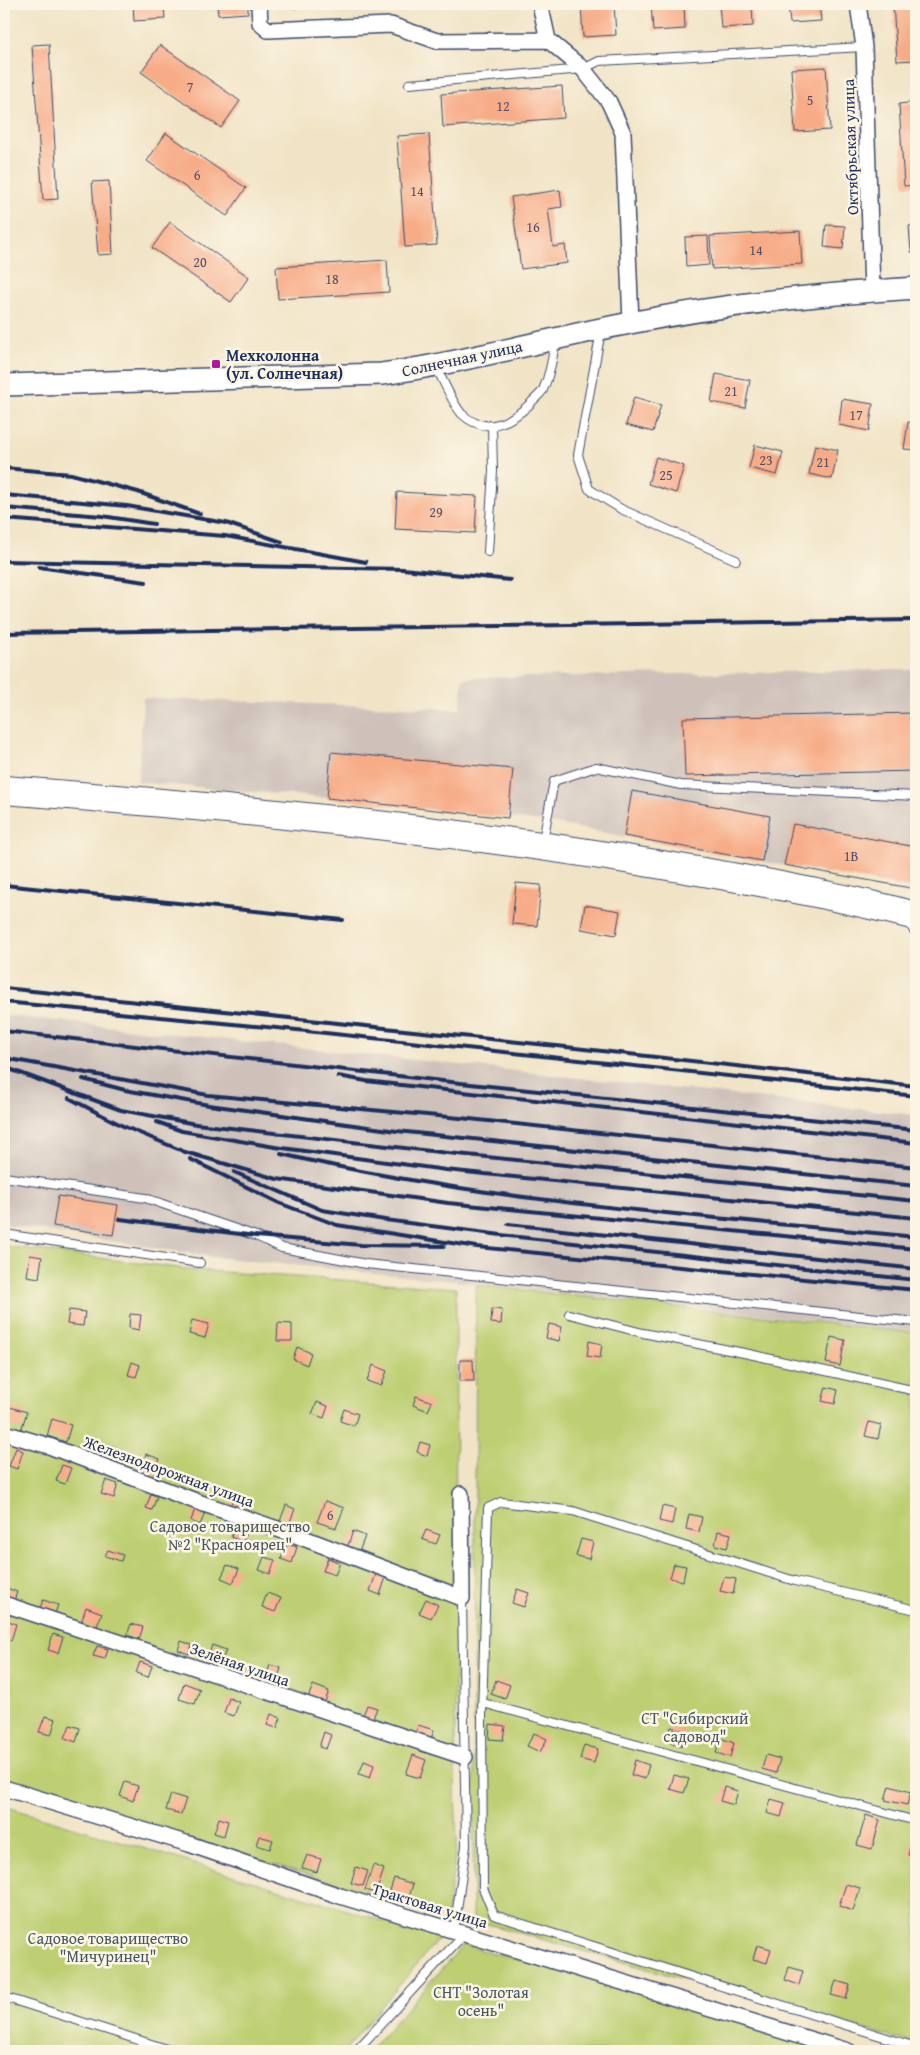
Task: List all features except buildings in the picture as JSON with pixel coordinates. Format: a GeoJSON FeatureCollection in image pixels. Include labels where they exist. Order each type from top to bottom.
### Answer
{"type":"FeatureCollection","features":[{"type":"Feature","properties":{"kind":"highway"},"geometry":{"type":"LineString","coordinates":[[4,790],[139,800],[330,819],[543,846],[734,877],[908,914]]}},
{"type":"Feature","properties":{"kind":"street"},"geometry":{"type":"LineString","coordinates":[[259,4],[260,23],[268,30],[391,24],[437,41],[548,40]]}},
{"type":"Feature","properties":{"kind":"street"},"geometry":{"type":"LineString","coordinates":[[540,4],[548,40],[583,69],[609,102],[623,133],[631,322]]}},
{"type":"Feature","properties":{"kind":"street","name":"Октябрьская улица"},"geometry":{"type":"LineString","coordinates":[[858,4],[864,47],[872,290]]}},
{"type":"Feature","properties":{"kind":"street","name":"Солнечная улица"},"geometry":{"type":"LineString","coordinates":[[4,385],[382,374],[436,366],[631,322],[757,301],[872,290],[916,288]]}},
{"type":"Feature","properties":{"kind":"street","name":"Железнодорожная улица"},"geometry":{"type":"LineString","coordinates":[[4,1433],[49,1446],[198,1502],[298,1536],[462,1598]]}},
{"type":"Feature","properties":{"kind":"street"},"geometry":{"type":"LineString","coordinates":[[461,1494],[462,1598]]}},
{"type":"Feature","properties":{"kind":"street","name":"Зелёная улица"},"geometry":{"type":"LineString","coordinates":[[4,1604],[465,1757]]}},
{"type":"Feature","properties":{"kind":"street","name":"Трактовая улица"},"geometry":{"type":"LineString","coordinates":[[4,1788],[189,1844],[340,1896],[848,2051]]}},
{"type":"Feature","properties":{"kind":"lane"},"geometry":{"type":"LineString","coordinates":[[409,84],[583,69],[600,61],[864,47]]}},
{"type":"Feature","properties":{"kind":"lane"},"geometry":{"type":"LineString","coordinates":[[602,329],[578,454],[589,489],[621,509],[736,560]]}},
{"type":"Feature","properties":{"kind":"lane"},"geometry":{"type":"LineString","coordinates":[[436,366],[462,414],[478,423],[492,426],[506,422],[525,408],[542,391],[552,364],[555,338]]}},
{"type":"Feature","properties":{"kind":"lane"},"geometry":{"type":"LineString","coordinates":[[488,552],[493,472],[492,426]]}},
{"type":"Feature","properties":{"kind":"lane"},"geometry":{"type":"LineString","coordinates":[[543,846],[554,781],[596,767],[680,785],[916,796]]}},
{"type":"Feature","properties":{"kind":"lane"},"geometry":{"type":"LineString","coordinates":[[908,914],[916,933]]}},
{"type":"Feature","properties":{"kind":"lane"},"geometry":{"type":"LineString","coordinates":[[4,1177],[146,1198],[256,1236],[282,1248],[366,1264],[916,1322]]}},
{"type":"Feature","properties":{"kind":"lane"},"geometry":{"type":"LineString","coordinates":[[4,1234],[200,1263]]}},
{"type":"Feature","properties":{"kind":"lane"},"geometry":{"type":"LineString","coordinates":[[568,1314],[643,1333],[916,1391]]}},
{"type":"Feature","properties":{"kind":"lane"},"geometry":{"type":"LineString","coordinates":[[916,1610],[795,1581],[573,1511],[501,1502],[488,1508],[483,1703],[483,1888],[494,1915],[916,2047]]}},
{"type":"Feature","properties":{"kind":"lane"},"geometry":{"type":"LineString","coordinates":[[356,2051],[459,1932],[466,1846],[462,1598]]}},
{"type":"Feature","properties":{"kind":"lane"},"geometry":{"type":"LineString","coordinates":[[483,1703],[916,1821]]}},
{"type":"Feature","properties":{"kind":"lane"},"geometry":{"type":"LineString","coordinates":[[4,1997],[173,2051]]}},
{"type":"Feature","properties":{"kind":"shaded area"},"geometry":{"type":"Polygon","coordinates":[[[916,670],[916,889],[545,822],[327,798],[138,782],[143,698],[460,709],[463,678],[916,670]]]}},
{"type":"Feature","properties":{"kind":"shaded area"},"geometry":{"type":"Polygon","coordinates":[[[4,1015],[916,1115],[916,1332],[514,1287],[213,1257],[4,1224],[4,1015]]]}},
{"type":"Feature","properties":{"kind":"green space","name":"Садовое товарищество №2 \"Красноярец\""},"geometry":{"type":"Polygon","coordinates":[[[4,1246],[194,1270],[456,1288],[455,1793],[457,1843],[447,1916],[4,1784],[4,1246]]]}},
{"type":"Feature","properties":{"kind":"green space","name":"СТ \"Сибирский садовод\""},"geometry":{"type":"Polygon","coordinates":[[[476,1285],[916,1333],[916,2044],[473,1920],[476,1285]]]}},
{"type":"Feature","properties":{"kind":"green space","name":"Садовое товарищество \"Мичуринец\""},"geometry":{"type":"Polygon","coordinates":[[[4,1806],[439,1938],[344,2051],[4,2051],[4,1806]]]}},
{"type":"Feature","properties":{"kind":"green space","name":"СНТ \"Золотая осень\""},"geometry":{"type":"Polygon","coordinates":[[[463,1945],[858,2051],[369,2051],[463,1945]]]}},
{"type":"Feature","properties":{"kind":"railway"},"geometry":{"type":"LineString","coordinates":[[4,468],[71,474],[138,492],[200,514]]}},
{"type":"Feature","properties":{"kind":"railway"},"geometry":{"type":"LineString","coordinates":[[4,495],[127,506],[226,523],[282,542]]}},
{"type":"Feature","properties":{"kind":"railway"},"geometry":{"type":"LineString","coordinates":[[4,508],[102,516],[154,524]]}},
{"type":"Feature","properties":{"kind":"railway"},"geometry":{"type":"LineString","coordinates":[[4,519],[225,536],[366,562]]}},
{"type":"Feature","properties":{"kind":"railway"},"geometry":{"type":"LineString","coordinates":[[4,561],[403,569],[510,580]]}},
{"type":"Feature","properties":{"kind":"railway"},"geometry":{"type":"LineString","coordinates":[[39,567],[146,582]]}},
{"type":"Feature","properties":{"kind":"railway"},"geometry":{"type":"LineString","coordinates":[[4,633],[916,620]]}},
{"type":"Feature","properties":{"kind":"railway"},"geometry":{"type":"LineString","coordinates":[[4,885],[343,920]]}},
{"type":"Feature","properties":{"kind":"railway"},"geometry":{"type":"LineString","coordinates":[[4,988],[916,1086]]}},
{"type":"Feature","properties":{"kind":"railway"},"geometry":{"type":"LineString","coordinates":[[4,1002],[297,1030],[916,1096]]}},
{"type":"Feature","properties":{"kind":"railway"},"geometry":{"type":"LineString","coordinates":[[4,1031],[451,1082],[916,1130]]}},
{"type":"Feature","properties":{"kind":"railway"},"geometry":{"type":"LineString","coordinates":[[4,1058],[208,1095],[460,1118],[916,1167]]}},
{"type":"Feature","properties":{"kind":"railway"},"geometry":{"type":"LineString","coordinates":[[4,1067],[121,1110],[196,1124],[448,1153],[916,1201]]}},
{"type":"Feature","properties":{"kind":"railway"},"geometry":{"type":"LineString","coordinates":[[338,1076],[366,1081],[916,1143]]}},
{"type":"Feature","properties":{"kind":"railway"},"geometry":{"type":"LineString","coordinates":[[83,1079],[125,1090],[209,1105],[397,1131],[916,1186]]}},
{"type":"Feature","properties":{"kind":"railway"},"geometry":{"type":"LineString","coordinates":[[69,1098],[123,1126],[185,1152],[277,1179],[448,1203],[916,1249]]}},
{"type":"Feature","properties":{"kind":"railway"},"geometry":{"type":"LineString","coordinates":[[157,1122],[182,1131],[275,1147],[446,1170],[916,1218]]}},
{"type":"Feature","properties":{"kind":"railway"},"geometry":{"type":"LineString","coordinates":[[281,1154],[359,1171],[438,1185],[518,1196],[597,1206],[916,1237]]}},
{"type":"Feature","properties":{"kind":"railway"},"geometry":{"type":"LineString","coordinates":[[190,1159],[279,1203],[337,1225],[477,1247],[916,1290]]}},
{"type":"Feature","properties":{"kind":"railway"},"geometry":{"type":"LineString","coordinates":[[234,1172],[322,1210],[385,1220],[509,1236],[916,1280]]}},
{"type":"Feature","properties":{"kind":"railway"},"geometry":{"type":"LineString","coordinates":[[120,1219],[256,1236],[361,1245],[444,1246]]}},
{"type":"Feature","properties":{"kind":"railway"},"geometry":{"type":"LineString","coordinates":[[508,1224],[916,1269]]}},
{"type":"Feature","properties":{"kind":"place","name":"Мехколонна (ул. Солнечная)"},"geometry":{"type":"Point","coordinates":[216,364]}}]}
